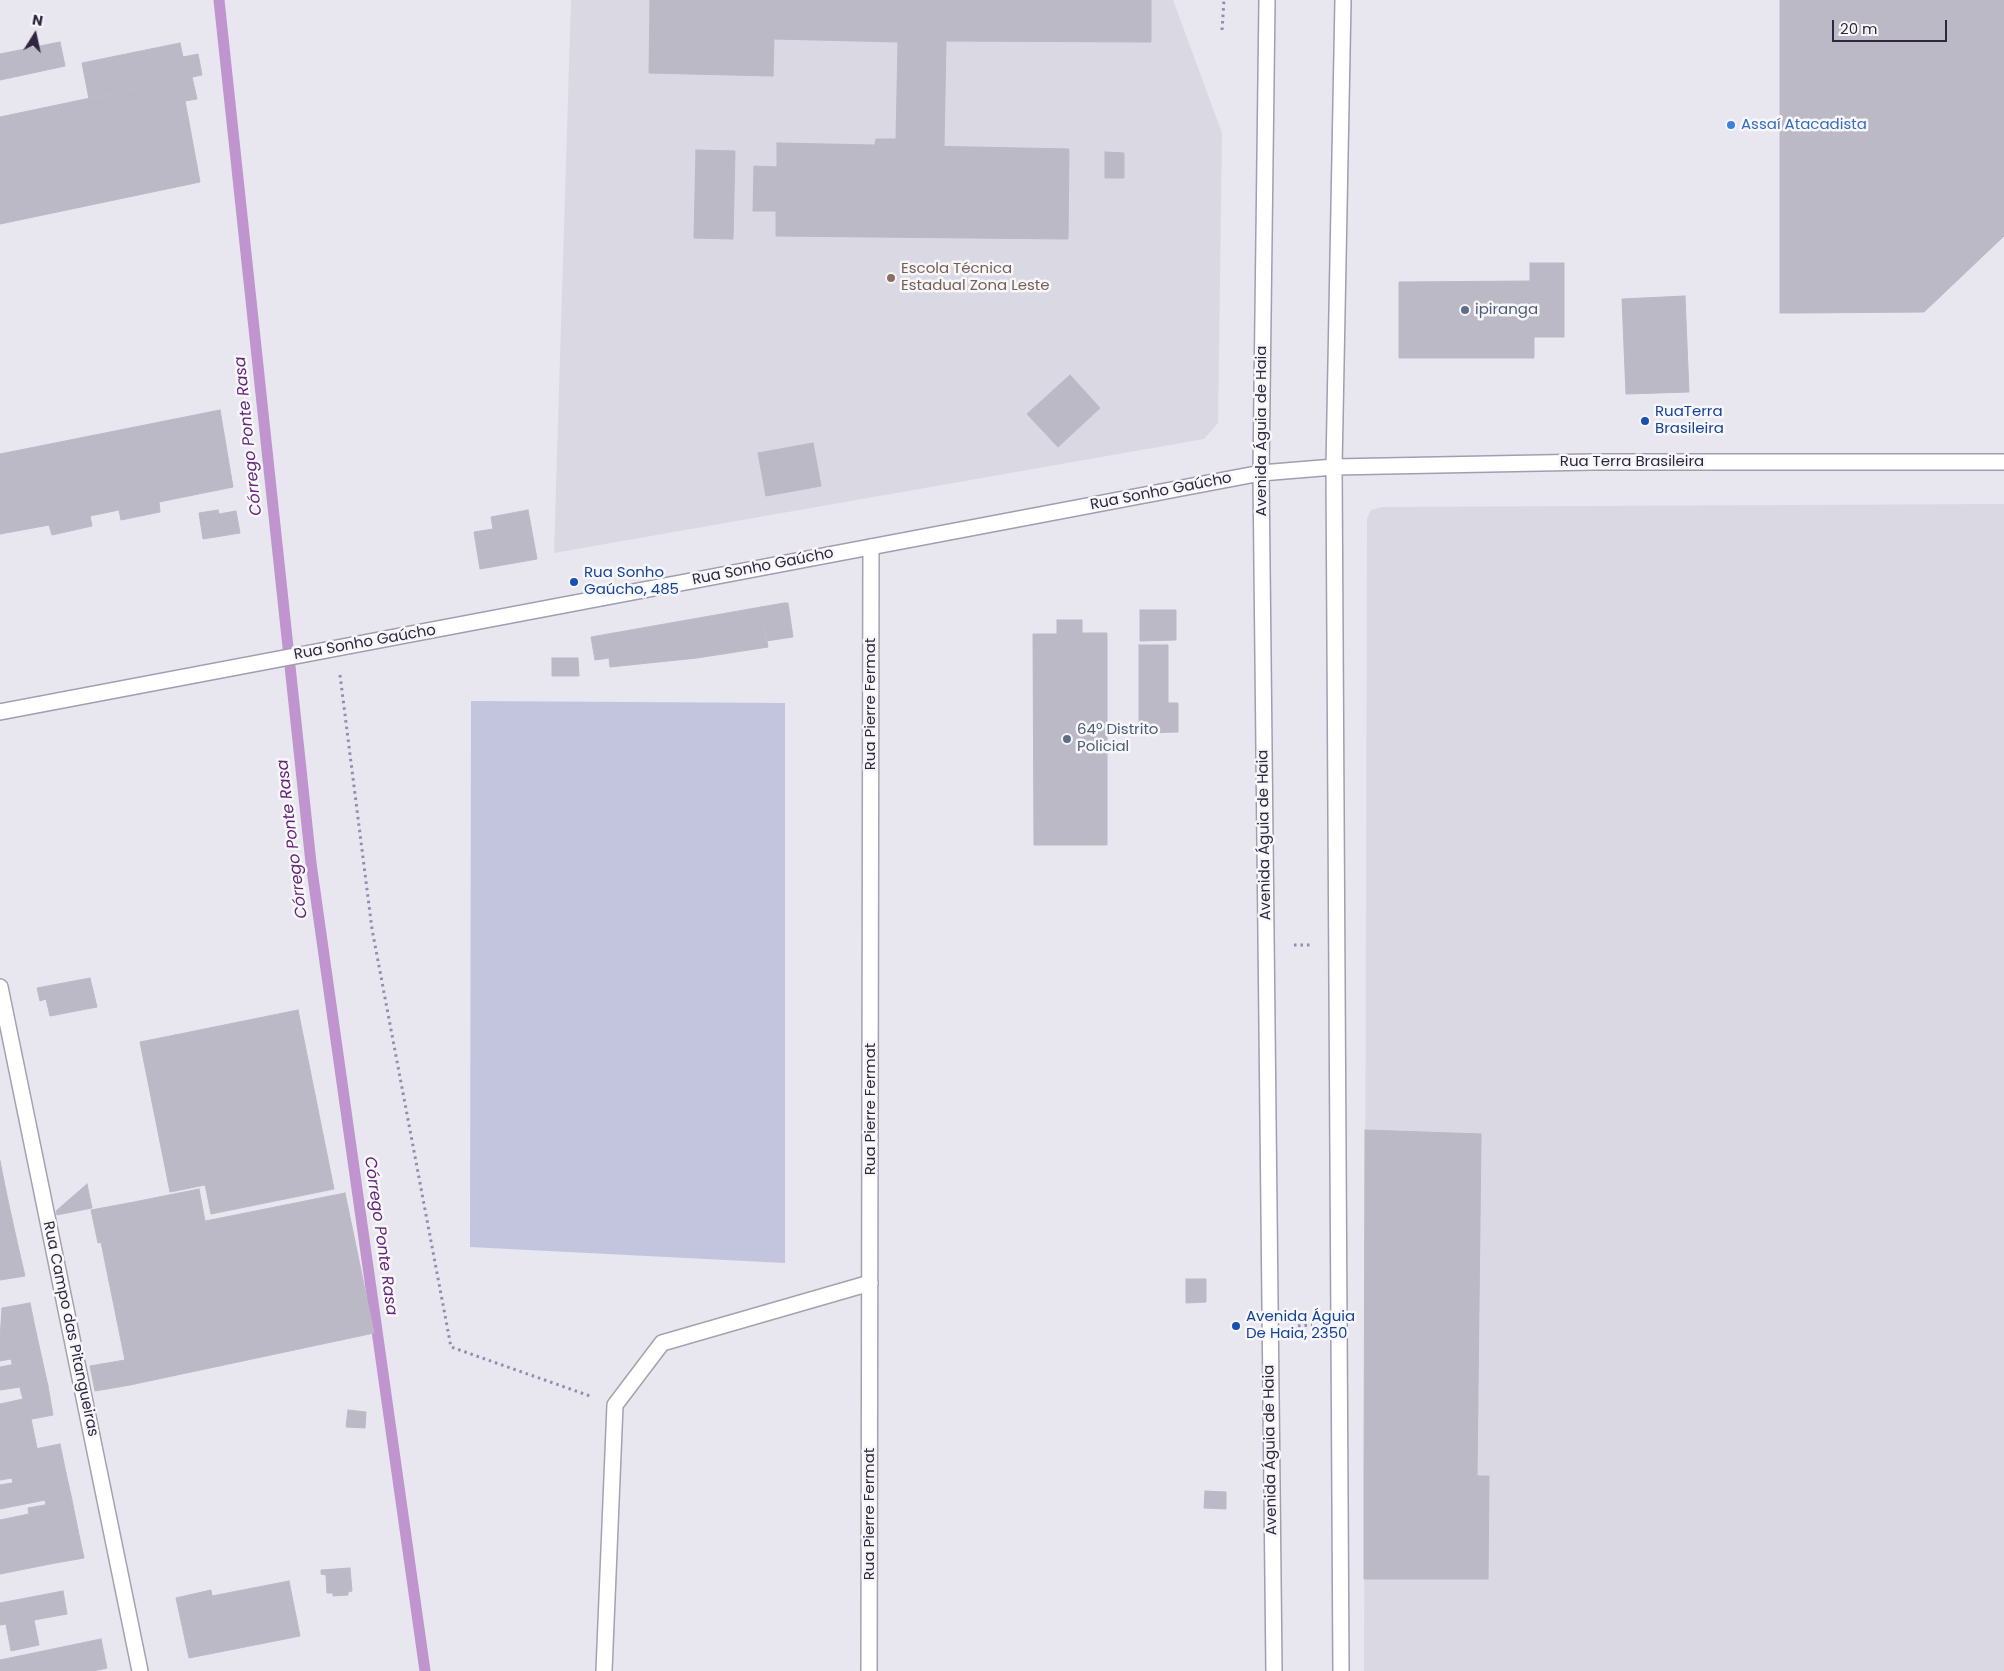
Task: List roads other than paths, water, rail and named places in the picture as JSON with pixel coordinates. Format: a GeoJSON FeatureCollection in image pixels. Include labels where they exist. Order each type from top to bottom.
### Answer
{"type":"FeatureCollection","features":[{"type":"Feature","properties":{"kind":"street","name":"Avenida Águia de Haia"},"geometry":{"type":"LineString","coordinates":[[1267,0],[1261,473],[1274,1671]]}},
{"type":"Feature","properties":{"kind":"street"},"geometry":{"type":"LineString","coordinates":[[1341,1671],[1334,467],[1343,0]]}},
{"type":"Feature","properties":{"kind":"street","name":"Rua Terra Brasileira"},"geometry":{"type":"LineString","coordinates":[[1261,473],[1334,467],[1592,462],[2004,462]]}},
{"type":"Feature","properties":{"kind":"street","name":"Rua Sonho Gaúcho"},"geometry":{"type":"LineString","coordinates":[[0,712],[1261,473]]}},
{"type":"Feature","properties":{"kind":"street","name":"Rua Pierre Fermat"},"geometry":{"type":"LineString","coordinates":[[869,1671],[871,547]]}},
{"type":"Feature","properties":{"kind":"street","name":"Rua Campo das Pitangueiras"},"geometry":{"type":"LineString","coordinates":[[0,987],[140,1671]]}},
{"type":"Feature","properties":{"kind":"street"},"geometry":{"type":"LineString","coordinates":[[604,1671],[616,1405],[662,1343],[870,1283]]}},
{"type":"Feature","properties":{"kind":"waterway","name":"Córrego Ponte Rasa"},"geometry":{"type":"LineString","coordinates":[[219,0],[311,863],[425,1671]]}},
{"type":"Feature","properties":{"kind":"place","name":"Assaí Atacadista"},"geometry":{"type":"Point","coordinates":[1731,125]}},
{"type":"Feature","properties":{"kind":"place","name":"Escola Técnica Estadual Zona Leste"},"geometry":{"type":"Point","coordinates":[891,278]}},
{"type":"Feature","properties":{"kind":"place","name":"ipiranga"},"geometry":{"type":"Point","coordinates":[1465,310]}},
{"type":"Feature","properties":{"kind":"place","name":"RuaTerra Brasileira"},"geometry":{"type":"Point","coordinates":[1645,421]}},
{"type":"Feature","properties":{"kind":"place","name":"Rua Sonho Gaúcho, 485"},"geometry":{"type":"Point","coordinates":[574,582]}},
{"type":"Feature","properties":{"kind":"place","name":"64º Distrito Policial"},"geometry":{"type":"Point","coordinates":[1067,739]}},
{"type":"Feature","properties":{"kind":"place","name":"Avenida Águia De Haia, 2350"},"geometry":{"type":"Point","coordinates":[1236,1326]}}]}
